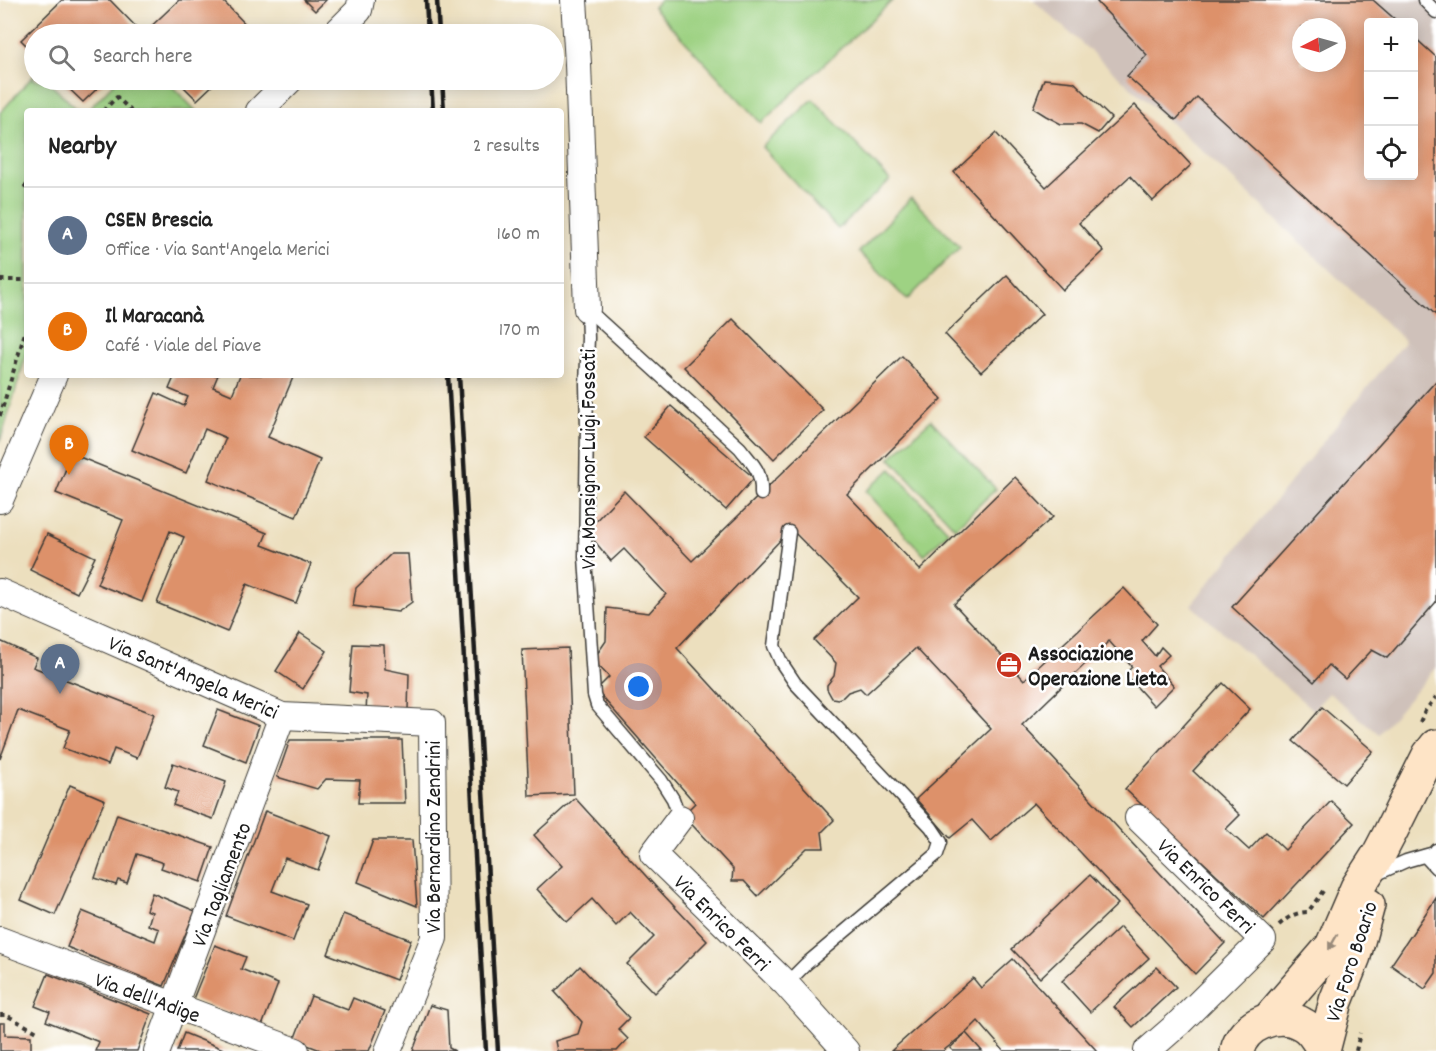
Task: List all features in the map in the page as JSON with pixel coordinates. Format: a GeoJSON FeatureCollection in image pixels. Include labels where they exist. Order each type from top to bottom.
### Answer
{"type":"FeatureCollection","features":[{"type":"Feature","properties":{"kind":"main road","name":"Via Foro Boario"},"geometry":{"type":"LineString","coordinates":[[1323,1050],[1336,1000],[1354,956],[1378,864],[1429,755],[1436,746]]}},
{"type":"Feature","properties":{"kind":"main road","name":"Via Foro Boario"},"geometry":{"type":"LineString","coordinates":[[1269,1019],[1332,946],[1357,888],[1378,864]]}},
{"type":"Feature","properties":{"kind":"main road","name":"Via Foro Boario"},"geometry":{"type":"LineString","coordinates":[[1236,1051],[1245,1034],[1256,1025],[1269,1019],[1286,1018],[1302,1024],[1315,1034],[1323,1050]]}},
{"type":"Feature","properties":{"kind":"street"},"geometry":{"type":"LineString","coordinates":[[345,24],[359,10],[361,0]]}},
{"type":"Feature","properties":{"kind":"street","name":"Via Monsignor Luigi Fossati"},"geometry":{"type":"LineString","coordinates":[[574,0],[586,309]]}},
{"type":"Feature","properties":{"kind":"street"},"geometry":{"type":"LineString","coordinates":[[262,108],[280,90]]}},
{"type":"Feature","properties":{"kind":"street"},"geometry":{"type":"LineString","coordinates":[[0,500],[53,378]]}},
{"type":"Feature","properties":{"kind":"street","name":"Via Sant'Angela Merici"},"geometry":{"type":"LineString","coordinates":[[0,592],[282,716],[432,723]]}},
{"type":"Feature","properties":{"kind":"street","name":"Via Tagliamento"},"geometry":{"type":"LineString","coordinates":[[157,1051],[282,716]]}},
{"type":"Feature","properties":{"kind":"street","name":"Via Bernardino Zendrini"},"geometry":{"type":"LineString","coordinates":[[388,1051],[434,938],[432,723]]}},
{"type":"Feature","properties":{"kind":"street","name":"Via Enrico Ferri"},"geometry":{"type":"LineString","coordinates":[[680,818],[653,854],[786,984],[846,1051]]}},
{"type":"Feature","properties":{"kind":"street","name":"Via Enrico Ferri"},"geometry":{"type":"LineString","coordinates":[[1138,818],[1263,940],[1178,1024],[1147,1051]]}},
{"type":"Feature","properties":{"kind":"street","name":"Via dell'Adige"},"geometry":{"type":"LineString","coordinates":[[0,940],[296,1051]]}},
{"type":"Feature","properties":{"kind":"lane"},"geometry":{"type":"LineString","coordinates":[[1424,0],[1436,12]]}},
{"type":"Feature","properties":{"kind":"lane"},"geometry":{"type":"LineString","coordinates":[[586,309],[740,448],[758,471],[761,483],[760,494]]}},
{"type":"Feature","properties":{"kind":"lane","name":"Via Monsignor Luigi Fossati"},"geometry":{"type":"LineString","coordinates":[[586,309],[588,338],[585,557],[594,695],[597,705],[661,780],[673,799],[680,818]]}},
{"type":"Feature","properties":{"kind":"lane"},"geometry":{"type":"LineString","coordinates":[[786,984],[806,964],[937,854],[941,842],[931,827],[795,683],[781,662],[774,646],[789,532]]}},
{"type":"Feature","properties":{"kind":"lane"},"geometry":{"type":"LineString","coordinates":[[1430,853],[1436,868]]}},
{"type":"Feature","properties":{"kind":"lane","name":"Via Foro Boario"},"geometry":{"type":"LineString","coordinates":[[1378,864],[1406,861],[1430,853]]}},
{"type":"Feature","properties":{"kind":"path"},"geometry":{"type":"LineString","coordinates":[[106,108],[117,97],[128,108]]}},
{"type":"Feature","properties":{"kind":"path"},"geometry":{"type":"LineString","coordinates":[[0,280],[24,280]]}},
{"type":"Feature","properties":{"kind":"path"},"geometry":{"type":"LineString","coordinates":[[0,416],[24,336]]}},
{"type":"Feature","properties":{"kind":"path"},"geometry":{"type":"LineString","coordinates":[[0,1015],[6,1015],[39,1033]]}},
{"type":"Feature","properties":{"kind":"shaded area"},"geometry":{"type":"Polygon","coordinates":[[[1033,0],[1436,0],[1436,667],[1379,734],[1329,693],[1313,710],[1191,605],[1405,341],[1209,157],[1033,0]]]}},
{"type":"Feature","properties":{"kind":"green space"},"geometry":{"type":"Polygon","coordinates":[[[660,0],[893,0],[761,123],[653,7],[660,0]]]}},
{"type":"Feature","properties":{"kind":"green space"},"geometry":{"type":"Polygon","coordinates":[[[24,86],[24,90],[57,90],[76,108],[24,108],[24,362],[0,442],[0,113],[24,86]]]}},
{"type":"Feature","properties":{"kind":"green space"},"geometry":{"type":"Polygon","coordinates":[[[107,90],[176,90],[193,108],[90,108],[107,90]]]}},
{"type":"Feature","properties":{"kind":"green space"},"geometry":{"type":"Polygon","coordinates":[[[813,99],[890,180],[838,229],[762,147],[813,99]]]}},
{"type":"Feature","properties":{"kind":"green space"},"geometry":{"type":"Polygon","coordinates":[[[911,198],[960,247],[907,300],[859,252],[911,198]]]}},
{"type":"Feature","properties":{"kind":"green space"},"geometry":{"type":"Polygon","coordinates":[[[931,420],[996,489],[955,528],[890,458],[931,420]]]}},
{"type":"Feature","properties":{"kind":"green space"},"geometry":{"type":"Polygon","coordinates":[[[891,469],[949,532],[924,555],[866,491],[891,469]]]}},
{"type":"Feature","properties":{"kind":"building"},"geometry":{"type":"Polygon","coordinates":[[[62,0],[110,0],[133,24],[37,24],[62,0]]]}},
{"type":"Feature","properties":{"kind":"building"},"geometry":{"type":"Polygon","coordinates":[[[179,0],[222,0],[245,24],[154,24],[179,0]]]}},
{"type":"Feature","properties":{"kind":"building"},"geometry":{"type":"Polygon","coordinates":[[[304,0],[326,0],[315,11],[304,0]]]}},
{"type":"Feature","properties":{"kind":"building"},"geometry":{"type":"Polygon","coordinates":[[[1099,0],[1373,0],[1393,18],[1364,18],[1364,180],[1418,180],[1418,41],[1436,57],[1436,315],[1197,97],[1176,120],[1127,76],[1147,55],[1097,2],[1099,0]]]}},
{"type":"Feature","properties":{"kind":"building"},"geometry":{"type":"Polygon","coordinates":[[[1044,79],[1074,82],[1111,118],[1098,133],[1081,124],[1061,124],[1046,116],[1033,108],[1044,79]]]}},
{"type":"Feature","properties":{"kind":"building"},"geometry":{"type":"Polygon","coordinates":[[[70,90],[96,90],[83,102],[70,90]]]}},
{"type":"Feature","properties":{"kind":"building"},"geometry":{"type":"Polygon","coordinates":[[[187,90],[208,90],[197,100],[187,90]]]}},
{"type":"Feature","properties":{"kind":"building"},"geometry":{"type":"Polygon","coordinates":[[[1135,105],[1191,165],[1153,201],[1130,176],[1079,223],[1104,251],[1063,290],[954,172],[996,133],[1046,187],[1135,105]]]}},
{"type":"Feature","properties":{"kind":"building"},"geometry":{"type":"Polygon","coordinates":[[[1007,275],[1042,314],[981,372],[945,334],[1007,275]]]}},
{"type":"Feature","properties":{"kind":"building"},"geometry":{"type":"Polygon","coordinates":[[[733,319],[823,410],[774,459],[684,367],[733,319]]]}},
{"type":"Feature","properties":{"kind":"building"},"geometry":{"type":"Polygon","coordinates":[[[902,356],[942,399],[847,494],[920,570],[1015,477],[1053,517],[954,604],[1024,680],[1124,588],[1157,624],[1142,641],[1155,656],[1161,647],[1169,655],[1157,666],[1174,686],[1154,706],[1125,674],[1132,667],[1109,641],[1022,725],[1225,943],[1195,974],[1034,803],[991,841],[972,820],[950,838],[916,799],[991,729],[916,648],[866,694],[860,688],[838,699],[832,698],[827,685],[834,676],[836,663],[814,640],[858,597],[791,529],[677,648],[834,820],[822,832],[824,848],[807,848],[758,896],[744,881],[732,881],[733,869],[683,815],[695,803],[596,690],[609,677],[593,660],[606,641],[607,608],[649,613],[666,594],[624,549],[611,561],[586,531],[624,491],[692,561],[902,356]]]}},
{"type":"Feature","properties":{"kind":"building"},"geometry":{"type":"Polygon","coordinates":[[[174,378],[217,378],[213,387],[232,395],[239,378],[293,378],[268,437],[320,460],[296,517],[208,480],[226,438],[205,429],[186,473],[132,450],[156,393],[184,406],[188,397],[169,389],[174,378]]]}},
{"type":"Feature","properties":{"kind":"building"},"geometry":{"type":"Polygon","coordinates":[[[1436,381],[1436,602],[1387,658],[1372,650],[1345,679],[1329,665],[1314,682],[1232,607],[1436,381]]]}},
{"type":"Feature","properties":{"kind":"building"},"geometry":{"type":"Polygon","coordinates":[[[671,406],[754,478],[726,510],[644,437],[671,406]]]}},
{"type":"Feature","properties":{"kind":"building"},"geometry":{"type":"Polygon","coordinates":[[[72,454],[267,533],[262,545],[311,564],[296,603],[247,584],[227,632],[157,603],[184,537],[170,531],[142,602],[97,584],[123,520],[56,493],[72,454]]]}},
{"type":"Feature","properties":{"kind":"building"},"geometry":{"type":"Polygon","coordinates":[[[47,534],[95,557],[77,593],[30,570],[47,534]]]}},
{"type":"Feature","properties":{"kind":"building"},"geometry":{"type":"Polygon","coordinates":[[[391,554],[408,554],[412,602],[398,612],[353,606],[356,588],[391,554]]]}},
{"type":"Feature","properties":{"kind":"building"},"geometry":{"type":"Polygon","coordinates":[[[300,633],[327,651],[303,689],[276,671],[300,633]]]}},
{"type":"Feature","properties":{"kind":"building"},"geometry":{"type":"Polygon","coordinates":[[[0,641],[37,658],[33,667],[154,714],[137,758],[114,749],[108,765],[63,748],[70,730],[18,710],[0,759],[0,641]]]}},
{"type":"Feature","properties":{"kind":"building"},"geometry":{"type":"Polygon","coordinates":[[[353,644],[384,645],[385,669],[409,674],[408,710],[366,711],[367,695],[349,692],[353,644]]]}},
{"type":"Feature","properties":{"kind":"building"},"geometry":{"type":"Polygon","coordinates":[[[568,648],[574,794],[529,796],[522,650],[568,648]]]}},
{"type":"Feature","properties":{"kind":"building"},"geometry":{"type":"Polygon","coordinates":[[[1223,683],[1250,709],[1193,771],[1240,815],[1226,829],[1249,850],[1266,832],[1285,850],[1331,801],[1354,823],[1264,919],[1125,789],[1223,683]]]}},
{"type":"Feature","properties":{"kind":"building"},"geometry":{"type":"Polygon","coordinates":[[[1322,707],[1373,751],[1344,784],[1293,741],[1322,707]]]}},
{"type":"Feature","properties":{"kind":"building"},"geometry":{"type":"Polygon","coordinates":[[[218,710],[259,726],[246,762],[204,745],[218,710]]]}},
{"type":"Feature","properties":{"kind":"building"},"geometry":{"type":"Polygon","coordinates":[[[290,740],[402,740],[405,803],[358,803],[360,780],[326,779],[317,789],[277,777],[290,740]]]}},
{"type":"Feature","properties":{"kind":"building"},"geometry":{"type":"Polygon","coordinates":[[[173,763],[226,782],[213,819],[173,805],[178,792],[165,787],[173,763]]]}},
{"type":"Feature","properties":{"kind":"building"},"geometry":{"type":"Polygon","coordinates":[[[70,785],[105,800],[55,915],[21,900],[70,785]]]}},
{"type":"Feature","properties":{"kind":"building"},"geometry":{"type":"Polygon","coordinates":[[[575,798],[707,941],[655,993],[627,964],[654,937],[630,912],[616,926],[592,899],[567,922],[537,889],[562,866],[534,835],[575,798]]]}},
{"type":"Feature","properties":{"kind":"building"},"geometry":{"type":"Polygon","coordinates":[[[265,811],[331,836],[318,870],[285,858],[272,891],[307,904],[293,941],[226,916],[265,811]]]}},
{"type":"Feature","properties":{"kind":"building"},"geometry":{"type":"Polygon","coordinates":[[[117,814],[213,847],[201,882],[161,868],[163,863],[137,854],[127,883],[118,880],[116,885],[95,878],[117,814]]]}},
{"type":"Feature","properties":{"kind":"building"},"geometry":{"type":"Polygon","coordinates":[[[373,840],[412,840],[417,906],[358,882],[373,840]]]}},
{"type":"Feature","properties":{"kind":"building"},"geometry":{"type":"Polygon","coordinates":[[[1090,875],[1118,904],[1040,978],[1012,949],[1090,875]]]}},
{"type":"Feature","properties":{"kind":"building"},"geometry":{"type":"Polygon","coordinates":[[[152,893],[195,911],[164,986],[67,947],[82,911],[155,941],[159,929],[148,925],[152,912],[146,910],[152,893]]]}},
{"type":"Feature","properties":{"kind":"building"},"geometry":{"type":"Polygon","coordinates":[[[1436,898],[1436,973],[1425,989],[1391,965],[1436,898]]]}},
{"type":"Feature","properties":{"kind":"building"},"geometry":{"type":"Polygon","coordinates":[[[343,914],[411,940],[396,980],[328,954],[343,914]]]}},
{"type":"Feature","properties":{"kind":"building"},"geometry":{"type":"Polygon","coordinates":[[[1120,927],[1149,958],[1090,1012],[1062,981],[1120,927]]]}},
{"type":"Feature","properties":{"kind":"building"},"geometry":{"type":"Polygon","coordinates":[[[215,945],[246,957],[241,969],[278,984],[262,1026],[193,999],[215,945]]]}},
{"type":"Feature","properties":{"kind":"building"},"geometry":{"type":"Polygon","coordinates":[[[1013,959],[1097,1051],[1004,1051],[978,1021],[943,1051],[891,1051],[973,978],[981,988],[1013,959]]]}},
{"type":"Feature","properties":{"kind":"building"},"geometry":{"type":"Polygon","coordinates":[[[580,966],[629,1018],[618,1029],[628,1039],[617,1051],[557,1051],[555,1041],[578,1034],[582,1022],[555,992],[580,966]]]}},
{"type":"Feature","properties":{"kind":"building"},"geometry":{"type":"Polygon","coordinates":[[[1157,967],[1176,987],[1133,1027],[1114,1007],[1157,967]]]}},
{"type":"Feature","properties":{"kind":"building"},"geometry":{"type":"Polygon","coordinates":[[[48,974],[151,1014],[137,1051],[95,1051],[99,1042],[46,1021],[50,1012],[35,1006],[48,974]]]}},
{"type":"Feature","properties":{"kind":"building"},"geometry":{"type":"Polygon","coordinates":[[[311,996],[348,1010],[353,998],[385,1011],[369,1051],[323,1051],[294,1040],[311,996]]]}},
{"type":"Feature","properties":{"kind":"building"},"geometry":{"type":"Polygon","coordinates":[[[430,1005],[447,1010],[449,1048],[455,1051],[413,1051],[430,1005]]]}},
{"type":"Feature","properties":{"kind":"building"},"geometry":{"type":"Polygon","coordinates":[[[0,1023],[5,1023],[5,1035],[31,1036],[31,1051],[0,1051],[0,1023]]]}},
{"type":"Feature","properties":{"kind":"building"},"geometry":{"type":"Polygon","coordinates":[[[184,1033],[228,1051],[177,1051],[184,1033]]]}},
{"type":"Feature","properties":{"kind":"building"},"geometry":{"type":"Polygon","coordinates":[[[966,1033],[982,1051],[953,1051],[950,1048],[966,1033]]]}},
{"type":"Feature","properties":{"kind":"railway"},"geometry":{"type":"LineString","coordinates":[[426,0],[427,24]]}},
{"type":"Feature","properties":{"kind":"railway"},"geometry":{"type":"LineString","coordinates":[[437,0],[438,24]]}},
{"type":"Feature","properties":{"kind":"railway"},"geometry":{"type":"LineString","coordinates":[[432,90],[433,108]]}},
{"type":"Feature","properties":{"kind":"railway"},"geometry":{"type":"LineString","coordinates":[[443,90],[444,108]]}},
{"type":"Feature","properties":{"kind":"railway"},"geometry":{"type":"LineString","coordinates":[[448,378],[486,1051]]}},
{"type":"Feature","properties":{"kind":"railway"},"geometry":{"type":"LineString","coordinates":[[459,378],[498,1051]]}},
{"type":"Feature","properties":{"kind":"place","name":"Il Maracanà"},"geometry":{"type":"Point","coordinates":[69,475]}},
{"type":"Feature","properties":{"kind":"place","name":"Associazione Operazione Lieta"},"geometry":{"type":"Point","coordinates":[1009,665]}},
{"type":"Feature","properties":{"kind":"place","name":"CSEN Brescia"},"geometry":{"type":"Point","coordinates":[60,694]}}]}
